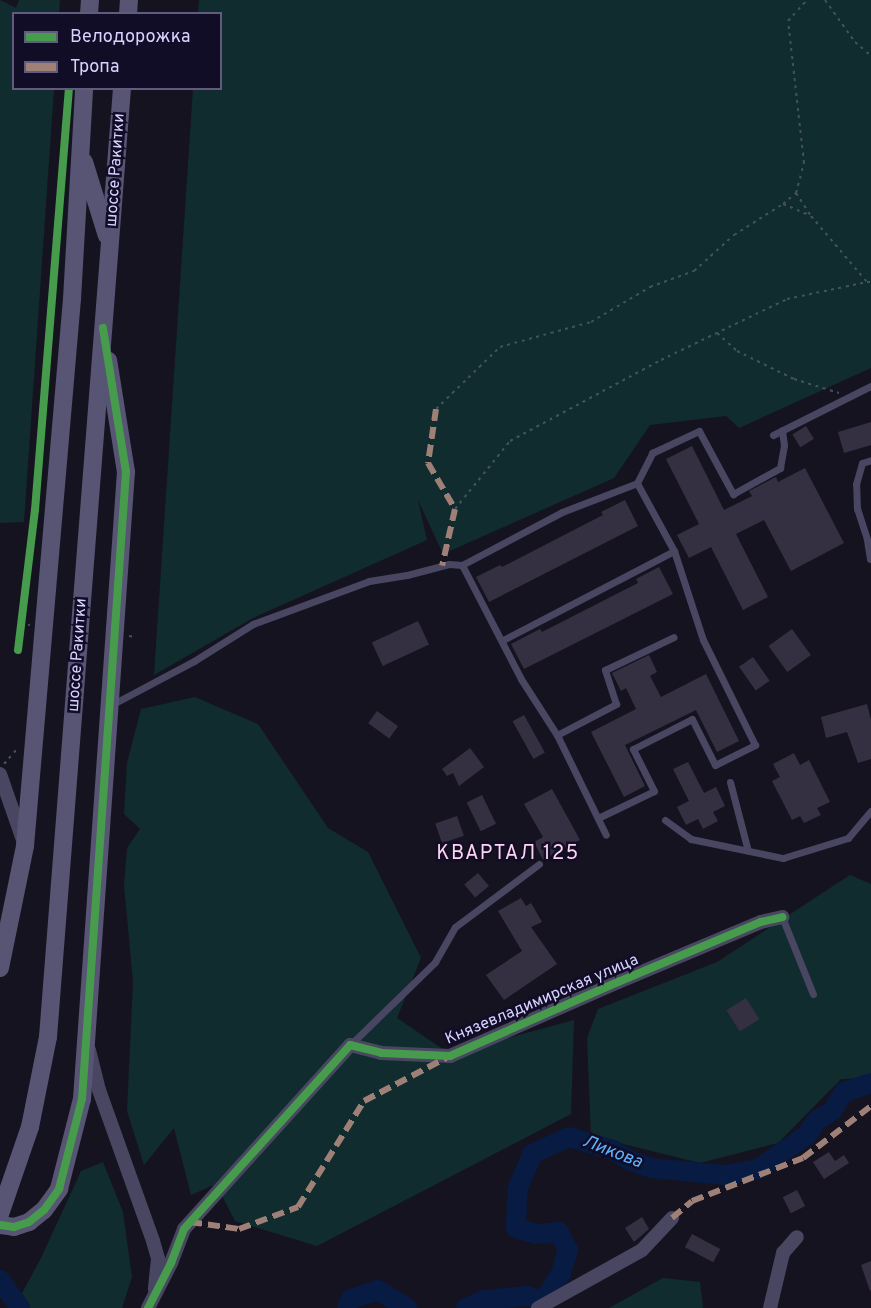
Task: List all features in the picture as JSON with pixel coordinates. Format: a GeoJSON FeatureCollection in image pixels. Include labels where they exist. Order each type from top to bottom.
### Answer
{"type":"FeatureCollection","features":[{"type":"Feature","properties":{"kind":"street"},"geometry":{"type":"LineString","coordinates":[[0,968],[25,846],[72,299],[84,90]]}},
{"type":"Feature","properties":{"kind":"street","name":"шоссе Ракитки"},"geometry":{"type":"LineString","coordinates":[[0,1214],[10,1191],[30,1127],[49,1026],[122,90]]}},
{"type":"Feature","properties":{"kind":"street"},"geometry":{"type":"LineString","coordinates":[[80,152],[110,243]]}},
{"type":"Feature","properties":{"kind":"street"},"geometry":{"type":"LineString","coordinates":[[0,1225],[14,1227],[29,1222],[44,1210],[59,1189],[82,1099],[126,472],[104,328]]}},
{"type":"Feature","properties":{"kind":"street"},"geometry":{"type":"LineString","coordinates":[[0,774],[25,846]]}},
{"type":"Feature","properties":{"kind":"street","name":"Князевладимирская улица"},"geometry":{"type":"LineString","coordinates":[[350,1045],[381,1053],[450,1056],[761,922],[782,917]]}},
{"type":"Feature","properties":{"kind":"street"},"geometry":{"type":"LineString","coordinates":[[87,1041],[99,1090],[158,1259],[154,1295]]}},
{"type":"Feature","properties":{"kind":"street"},"geometry":{"type":"LineString","coordinates":[[153,1241],[169,1241],[184,1229],[350,1045]]}},
{"type":"Feature","properties":{"kind":"street"},"geometry":{"type":"LineString","coordinates":[[538,1308],[642,1250],[672,1218]]}},
{"type":"Feature","properties":{"kind":"street"},"geometry":{"type":"LineString","coordinates":[[148,1308],[171,1263],[184,1229]]}},
{"type":"Feature","properties":{"kind":"street"},"geometry":{"type":"LineString","coordinates":[[770,1308],[783,1253],[797,1237]]}},
{"type":"Feature","properties":{"kind":"lane"},"geometry":{"type":"LineString","coordinates":[[773,435],[871,386]]}},
{"type":"Feature","properties":{"kind":"lane"},"geometry":{"type":"LineString","coordinates":[[108,707],[194,661],[253,624],[369,581],[407,575],[449,564],[462,565],[562,512],[637,483],[652,453],[699,431],[733,494],[780,468],[784,445],[782,430]]}},
{"type":"Feature","properties":{"kind":"lane"},"geometry":{"type":"LineString","coordinates":[[870,559],[869,539],[857,509],[856,484],[862,463],[871,460]]}},
{"type":"Feature","properties":{"kind":"lane"},"geometry":{"type":"LineString","coordinates":[[598,818],[654,791],[633,749],[692,719],[715,765],[755,745],[703,640],[674,551],[637,483]]}},
{"type":"Feature","properties":{"kind":"lane"},"geometry":{"type":"LineString","coordinates":[[502,640],[674,551]]}},
{"type":"Feature","properties":{"kind":"lane"},"geometry":{"type":"LineString","coordinates":[[462,565],[521,679],[557,735],[606,835]]}},
{"type":"Feature","properties":{"kind":"lane"},"geometry":{"type":"LineString","coordinates":[[557,735],[616,704],[605,670],[674,637]]}},
{"type":"Feature","properties":{"kind":"lane"},"geometry":{"type":"LineString","coordinates":[[730,782],[748,851]]}},
{"type":"Feature","properties":{"kind":"lane"},"geometry":{"type":"LineString","coordinates":[[665,820],[691,839],[783,858],[848,838],[871,811]]}},
{"type":"Feature","properties":{"kind":"lane"},"geometry":{"type":"LineString","coordinates":[[350,1045],[435,962],[455,927],[539,864]]}},
{"type":"Feature","properties":{"kind":"lane"},"geometry":{"type":"LineString","coordinates":[[782,917],[813,994]]}},
{"type":"Feature","properties":{"kind":"path"},"geometry":{"type":"LineString","coordinates":[[436,409],[500,347],[591,322],[650,287],[694,271],[734,235],[783,204],[796,193],[804,163],[788,21],[807,0]]}},
{"type":"Feature","properties":{"kind":"path"},"geometry":{"type":"LineString","coordinates":[[825,0],[855,42],[871,56]]}},
{"type":"Feature","properties":{"kind":"path"},"geometry":{"type":"LineString","coordinates":[[454,509],[510,441],[787,299],[869,282],[811,216],[796,193]]}},
{"type":"Feature","properties":{"kind":"path"},"geometry":{"type":"LineString","coordinates":[[783,204],[811,216]]}},
{"type":"Feature","properties":{"kind":"path"},"geometry":{"type":"LineString","coordinates":[[717,333],[737,351],[794,379],[850,397]]}},
{"type":"Feature","properties":{"kind":"path"},"geometry":{"type":"LineString","coordinates":[[20,633],[23,612]]}},
{"type":"Feature","properties":{"kind":"green space"},"geometry":{"type":"Polygon","coordinates":[[[0,0],[16,8],[19,0],[60,0],[59,12],[12,12],[12,90],[54,90],[24,522],[0,523],[0,0]]]}},
{"type":"Feature","properties":{"kind":"green space"},"geometry":{"type":"Polygon","coordinates":[[[199,0],[871,0],[871,368],[739,428],[726,416],[650,425],[614,478],[443,554],[418,500],[427,540],[253,618],[154,675],[193,90],[222,90],[222,12],[198,12],[199,0]]]}},
{"type":"Feature","properties":{"kind":"green space"},"geometry":{"type":"Polygon","coordinates":[[[195,697],[258,724],[328,828],[368,852],[421,958],[397,1018],[450,1054],[574,1020],[571,1114],[317,1246],[235,1221],[216,1184],[191,1195],[174,1128],[144,1165],[127,1111],[133,982],[124,885],[127,848],[140,829],[124,814],[127,763],[141,709],[195,697]]]}},
{"type":"Feature","properties":{"kind":"green space"},"geometry":{"type":"Polygon","coordinates":[[[850,875],[871,884],[871,1078],[841,1079],[778,1143],[700,1163],[591,1136],[587,1038],[598,1009],[717,962],[850,875]]]}},
{"type":"Feature","properties":{"kind":"green space"},"geometry":{"type":"Polygon","coordinates":[[[103,1162],[123,1212],[132,1277],[122,1308],[14,1308],[41,1258],[81,1171],[103,1162]]]}},
{"type":"Feature","properties":{"kind":"green space"},"geometry":{"type":"Polygon","coordinates":[[[663,1278],[700,1282],[703,1308],[609,1308],[663,1278]]]}},
{"type":"Feature","properties":{"kind":"building"},"geometry":{"type":"Polygon","coordinates":[[[871,422],[871,445],[844,453],[838,432],[871,422]]]}},
{"type":"Feature","properties":{"kind":"building"},"geometry":{"type":"Polygon","coordinates":[[[806,426],[814,439],[800,447],[792,434],[806,426]]]}},
{"type":"Feature","properties":{"kind":"building"},"geometry":{"type":"Polygon","coordinates":[[[692,446],[724,510],[752,496],[749,491],[776,477],[778,482],[805,468],[844,543],[791,571],[764,520],[736,534],[768,597],[743,610],[711,547],[689,558],[677,535],[699,524],[666,459],[692,446]]]}},
{"type":"Feature","properties":{"kind":"building"},"geometry":{"type":"Polygon","coordinates":[[[625,500],[638,526],[489,602],[476,577],[500,565],[502,567],[603,515],[601,512],[625,500]]]}},
{"type":"Feature","properties":{"kind":"building"},"geometry":{"type":"Polygon","coordinates":[[[659,567],[673,594],[524,669],[511,644],[540,629],[542,632],[638,583],[636,579],[659,567]]]}},
{"type":"Feature","properties":{"kind":"building"},"geometry":{"type":"Polygon","coordinates":[[[418,621],[429,645],[383,666],[372,643],[418,621]]]}},
{"type":"Feature","properties":{"kind":"building"},"geometry":{"type":"Polygon","coordinates":[[[792,629],[811,655],[787,672],[769,646],[792,629]]]}},
{"type":"Feature","properties":{"kind":"building"},"geometry":{"type":"Polygon","coordinates":[[[649,655],[657,672],[650,676],[661,697],[706,674],[739,741],[717,752],[696,710],[625,745],[645,786],[624,797],[591,732],[636,709],[626,688],[621,691],[612,673],[649,655]]]}},
{"type":"Feature","properties":{"kind":"building"},"geometry":{"type":"Polygon","coordinates":[[[753,657],[770,681],[756,691],[739,667],[753,657]]]}},
{"type":"Feature","properties":{"kind":"building"},"geometry":{"type":"Polygon","coordinates":[[[867,704],[871,720],[871,759],[858,763],[847,732],[826,738],[821,717],[867,704]]]}},
{"type":"Feature","properties":{"kind":"building"},"geometry":{"type":"Polygon","coordinates":[[[377,711],[398,726],[389,738],[368,723],[377,711]]]}},
{"type":"Feature","properties":{"kind":"building"},"geometry":{"type":"Polygon","coordinates":[[[524,715],[545,753],[533,759],[513,721],[524,715]]]}},
{"type":"Feature","properties":{"kind":"building"},"geometry":{"type":"Polygon","coordinates":[[[470,748],[484,767],[459,786],[453,773],[447,776],[442,769],[470,748]]]}},
{"type":"Feature","properties":{"kind":"building"},"geometry":{"type":"Polygon","coordinates":[[[794,753],[800,765],[809,760],[830,802],[817,808],[821,815],[804,823],[800,816],[792,820],[772,781],[780,777],[773,764],[794,753]]]}},
{"type":"Feature","properties":{"kind":"building"},"geometry":{"type":"Polygon","coordinates":[[[688,762],[704,793],[716,787],[725,806],[713,812],[718,821],[703,829],[698,819],[686,825],[677,807],[689,801],[673,769],[688,762]]]}},
{"type":"Feature","properties":{"kind":"building"},"geometry":{"type":"Polygon","coordinates":[[[552,789],[580,840],[543,860],[534,842],[543,837],[524,804],[552,789]]]}},
{"type":"Feature","properties":{"kind":"building"},"geometry":{"type":"Polygon","coordinates":[[[482,795],[496,824],[481,831],[467,802],[482,795]]]}},
{"type":"Feature","properties":{"kind":"building"},"geometry":{"type":"Polygon","coordinates":[[[457,816],[464,836],[442,843],[435,823],[457,816]]]}},
{"type":"Feature","properties":{"kind":"building"},"geometry":{"type":"Polygon","coordinates":[[[478,873],[489,886],[475,898],[464,885],[478,873]]]}},
{"type":"Feature","properties":{"kind":"building"},"geometry":{"type":"Polygon","coordinates":[[[521,898],[526,906],[531,903],[542,922],[531,927],[557,964],[504,1000],[486,975],[522,951],[498,911],[521,898]]]}},
{"type":"Feature","properties":{"kind":"building"},"geometry":{"type":"Polygon","coordinates":[[[746,998],[759,1019],[740,1031],[726,1010],[746,998]]]}},
{"type":"Feature","properties":{"kind":"building"},"geometry":{"type":"Polygon","coordinates":[[[829,1152],[835,1161],[844,1155],[849,1163],[824,1179],[813,1162],[829,1152]]]}},
{"type":"Feature","properties":{"kind":"building"},"geometry":{"type":"Polygon","coordinates":[[[797,1190],[805,1206],[791,1213],[783,1197],[797,1190]]]}},
{"type":"Feature","properties":{"kind":"building"},"geometry":{"type":"Polygon","coordinates":[[[642,1217],[649,1229],[634,1242],[625,1228],[642,1217]]]}},
{"type":"Feature","properties":{"kind":"building"},"geometry":{"type":"Polygon","coordinates":[[[692,1234],[720,1249],[713,1262],[685,1247],[692,1234]]]}},
{"type":"Feature","properties":{"kind":"building"},"geometry":{"type":"Polygon","coordinates":[[[871,1261],[871,1290],[870,1291],[861,1265],[871,1261]]]}},
{"type":"Feature","properties":{"kind":"waterway","name":"Ликова"},"geometry":{"type":"LineString","coordinates":[[466,1308],[484,1300],[527,1296],[543,1301],[561,1273],[568,1250],[559,1232],[536,1234],[516,1228],[517,1190],[532,1154],[569,1137],[613,1150],[629,1160],[651,1168],[725,1175],[758,1169],[807,1135],[816,1121],[832,1111],[844,1092],[871,1083]]}},
{"type":"Feature","properties":{"kind":"waterway","name":"Ликова"},"geometry":{"type":"LineString","coordinates":[[0,1280],[20,1308]]}},
{"type":"Feature","properties":{"kind":"waterway","name":"Ликова"},"geometry":{"type":"LineString","coordinates":[[347,1308],[351,1299],[378,1290],[407,1308]]}},
{"type":"Feature","properties":{"kind":"marked path"},"geometry":{"type":"LineString","coordinates":[[436,409],[428,463],[455,509],[442,566]]}},
{"type":"Feature","properties":{"kind":"marked path"},"geometry":{"type":"LineString","coordinates":[[190,1222],[239,1229],[298,1207],[364,1101],[446,1058]]}},
{"type":"Feature","properties":{"kind":"marked path"},"geometry":{"type":"LineString","coordinates":[[672,1218],[692,1201],[803,1158],[871,1106]]}},
{"type":"Feature","properties":{"kind":"cycle path"},"geometry":{"type":"LineString","coordinates":[[18,650],[35,510],[69,90]]}},
{"type":"Feature","properties":{"kind":"cycle path"},"geometry":{"type":"LineString","coordinates":[[0,1225],[14,1227],[29,1222],[44,1210],[59,1189],[82,1099],[126,472],[103,328]]}},
{"type":"Feature","properties":{"kind":"cycle path"},"geometry":{"type":"LineString","coordinates":[[148,1308],[171,1263],[184,1229],[350,1045],[381,1053],[450,1056],[761,922],[782,917]]}},
{"type":"Feature","properties":{"kind":"district","name":"КВАРТАЛ 125"},"geometry":{"type":"Point","coordinates":[508,854]}}]}
